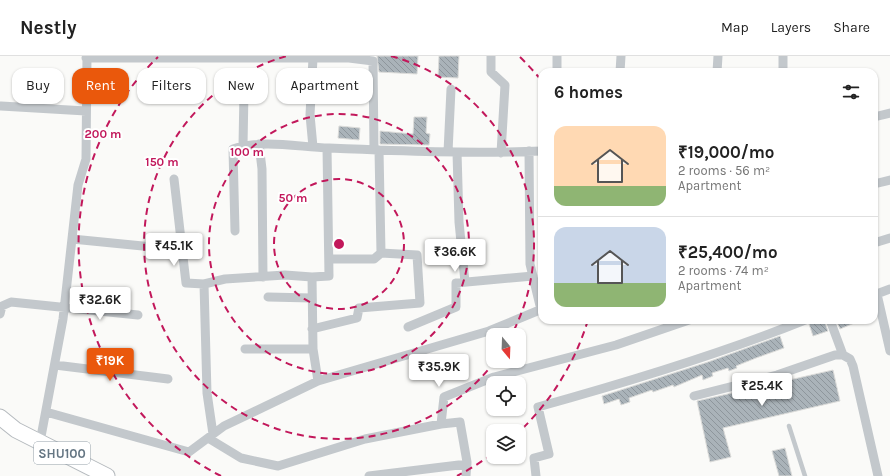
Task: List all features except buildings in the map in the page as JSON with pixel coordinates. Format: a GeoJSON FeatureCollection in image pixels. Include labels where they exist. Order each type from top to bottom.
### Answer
{"type":"FeatureCollection","features":[{"type":"Feature","properties":{"kind":"main road","name":"SHU100"},"geometry":{"type":"LineString","coordinates":[[0,417],[16,430],[107,476]]}},
{"type":"Feature","properties":{"kind":"main road","name":"SHU100"},"geometry":{"type":"LineString","coordinates":[[0,426],[16,430]]}},
{"type":"Feature","properties":{"kind":"street"},"geometry":{"type":"LineString","coordinates":[[491,56],[491,72],[505,85],[501,153]]}},
{"type":"Feature","properties":{"kind":"street"},"geometry":{"type":"LineString","coordinates":[[557,56],[557,68]]}},
{"type":"Feature","properties":{"kind":"street"},"geometry":{"type":"LineString","coordinates":[[620,68],[621,56]]}},
{"type":"Feature","properties":{"kind":"street"},"geometry":{"type":"LineString","coordinates":[[717,68],[718,56]]}},
{"type":"Feature","properties":{"kind":"street"},"geometry":{"type":"LineString","coordinates":[[783,56],[783,68]]}},
{"type":"Feature","properties":{"kind":"street"},"geometry":{"type":"LineString","coordinates":[[40,442],[64,307],[78,184],[86,159],[86,57],[349,58],[373,61],[381,253]]}},
{"type":"Feature","properties":{"kind":"street"},"geometry":{"type":"LineString","coordinates":[[313,58],[310,114],[313,147]]}},
{"type":"Feature","properties":{"kind":"street"},"geometry":{"type":"LineString","coordinates":[[451,88],[453,152],[465,282]]}},
{"type":"Feature","properties":{"kind":"street"},"geometry":{"type":"LineString","coordinates":[[243,146],[244,104]]}},
{"type":"Feature","properties":{"kind":"street"},"geometry":{"type":"LineString","coordinates":[[1,106],[86,110]]}},
{"type":"Feature","properties":{"kind":"street"},"geometry":{"type":"LineString","coordinates":[[878,116],[890,113]]}},
{"type":"Feature","properties":{"kind":"street"},"geometry":{"type":"LineString","coordinates":[[260,144],[262,169],[263,276]]}},
{"type":"Feature","properties":{"kind":"street"},"geometry":{"type":"LineString","coordinates":[[235,231],[233,149],[243,146],[260,144],[376,150],[501,153],[538,151]]}},
{"type":"Feature","properties":{"kind":"street"},"geometry":{"type":"LineString","coordinates":[[174,180],[186,283],[204,284],[225,279],[263,276],[329,276],[327,148]]}},
{"type":"Feature","properties":{"kind":"street"},"geometry":{"type":"LineString","coordinates":[[529,151],[530,264],[538,297]]}},
{"type":"Feature","properties":{"kind":"street"},"geometry":{"type":"LineString","coordinates":[[878,183],[890,180]]}},
{"type":"Feature","properties":{"kind":"street"},"geometry":{"type":"LineString","coordinates":[[878,242],[890,238]]}},
{"type":"Feature","properties":{"kind":"street"},"geometry":{"type":"LineString","coordinates":[[72,239],[183,250]]}},
{"type":"Feature","properties":{"kind":"street"},"geometry":{"type":"LineString","coordinates":[[312,329],[357,318],[359,308],[420,303],[417,255],[381,253],[374,259],[329,259]]}},
{"type":"Feature","properties":{"kind":"street"},"geometry":{"type":"LineString","coordinates":[[408,327],[456,307],[456,283],[533,276]]}},
{"type":"Feature","properties":{"kind":"street"},"geometry":{"type":"LineString","coordinates":[[312,277],[312,349],[318,381]]}},
{"type":"Feature","properties":{"kind":"street"},"geometry":{"type":"LineString","coordinates":[[204,284],[207,393],[210,436]]}},
{"type":"Feature","properties":{"kind":"street"},"geometry":{"type":"LineString","coordinates":[[878,293],[890,289]]}},
{"type":"Feature","properties":{"kind":"street"},"geometry":{"type":"LineString","coordinates":[[268,297],[312,298]]}},
{"type":"Feature","properties":{"kind":"street"},"geometry":{"type":"LineString","coordinates":[[0,314],[2,306],[12,302],[138,315]]}},
{"type":"Feature","properties":{"kind":"street"},"geometry":{"type":"LineString","coordinates":[[878,305],[890,351]]}},
{"type":"Feature","properties":{"kind":"street"},"geometry":{"type":"LineString","coordinates":[[46,412],[189,452],[224,426],[318,381],[489,331],[538,310]]}},
{"type":"Feature","properties":{"kind":"street"},"geometry":{"type":"LineString","coordinates":[[441,424],[444,397],[494,377],[616,345],[677,324]]}},
{"type":"Feature","properties":{"kind":"street"},"geometry":{"type":"LineString","coordinates":[[536,476],[534,458],[549,454],[538,408],[681,365],[750,342],[795,324]]}},
{"type":"Feature","properties":{"kind":"street"},"geometry":{"type":"LineString","coordinates":[[831,324],[843,355]]}},
{"type":"Feature","properties":{"kind":"street"},"geometry":{"type":"LineString","coordinates":[[245,349],[312,349]]}},
{"type":"Feature","properties":{"kind":"street"},"geometry":{"type":"LineString","coordinates":[[694,396],[776,375],[835,355],[843,355],[850,359],[853,366],[878,476]]}},
{"type":"Feature","properties":{"kind":"street"},"geometry":{"type":"LineString","coordinates":[[54,365],[168,378]]}},
{"type":"Feature","properties":{"kind":"street"},"geometry":{"type":"LineString","coordinates":[[210,436],[241,458],[278,466],[365,439],[441,424],[460,422],[467,464],[466,476]]}},
{"type":"Feature","properties":{"kind":"street"},"geometry":{"type":"LineString","coordinates":[[369,476],[467,464]]}},
{"type":"Feature","properties":{"kind":"lane"},"geometry":{"type":"LineString","coordinates":[[789,426],[805,476]]}}]}
